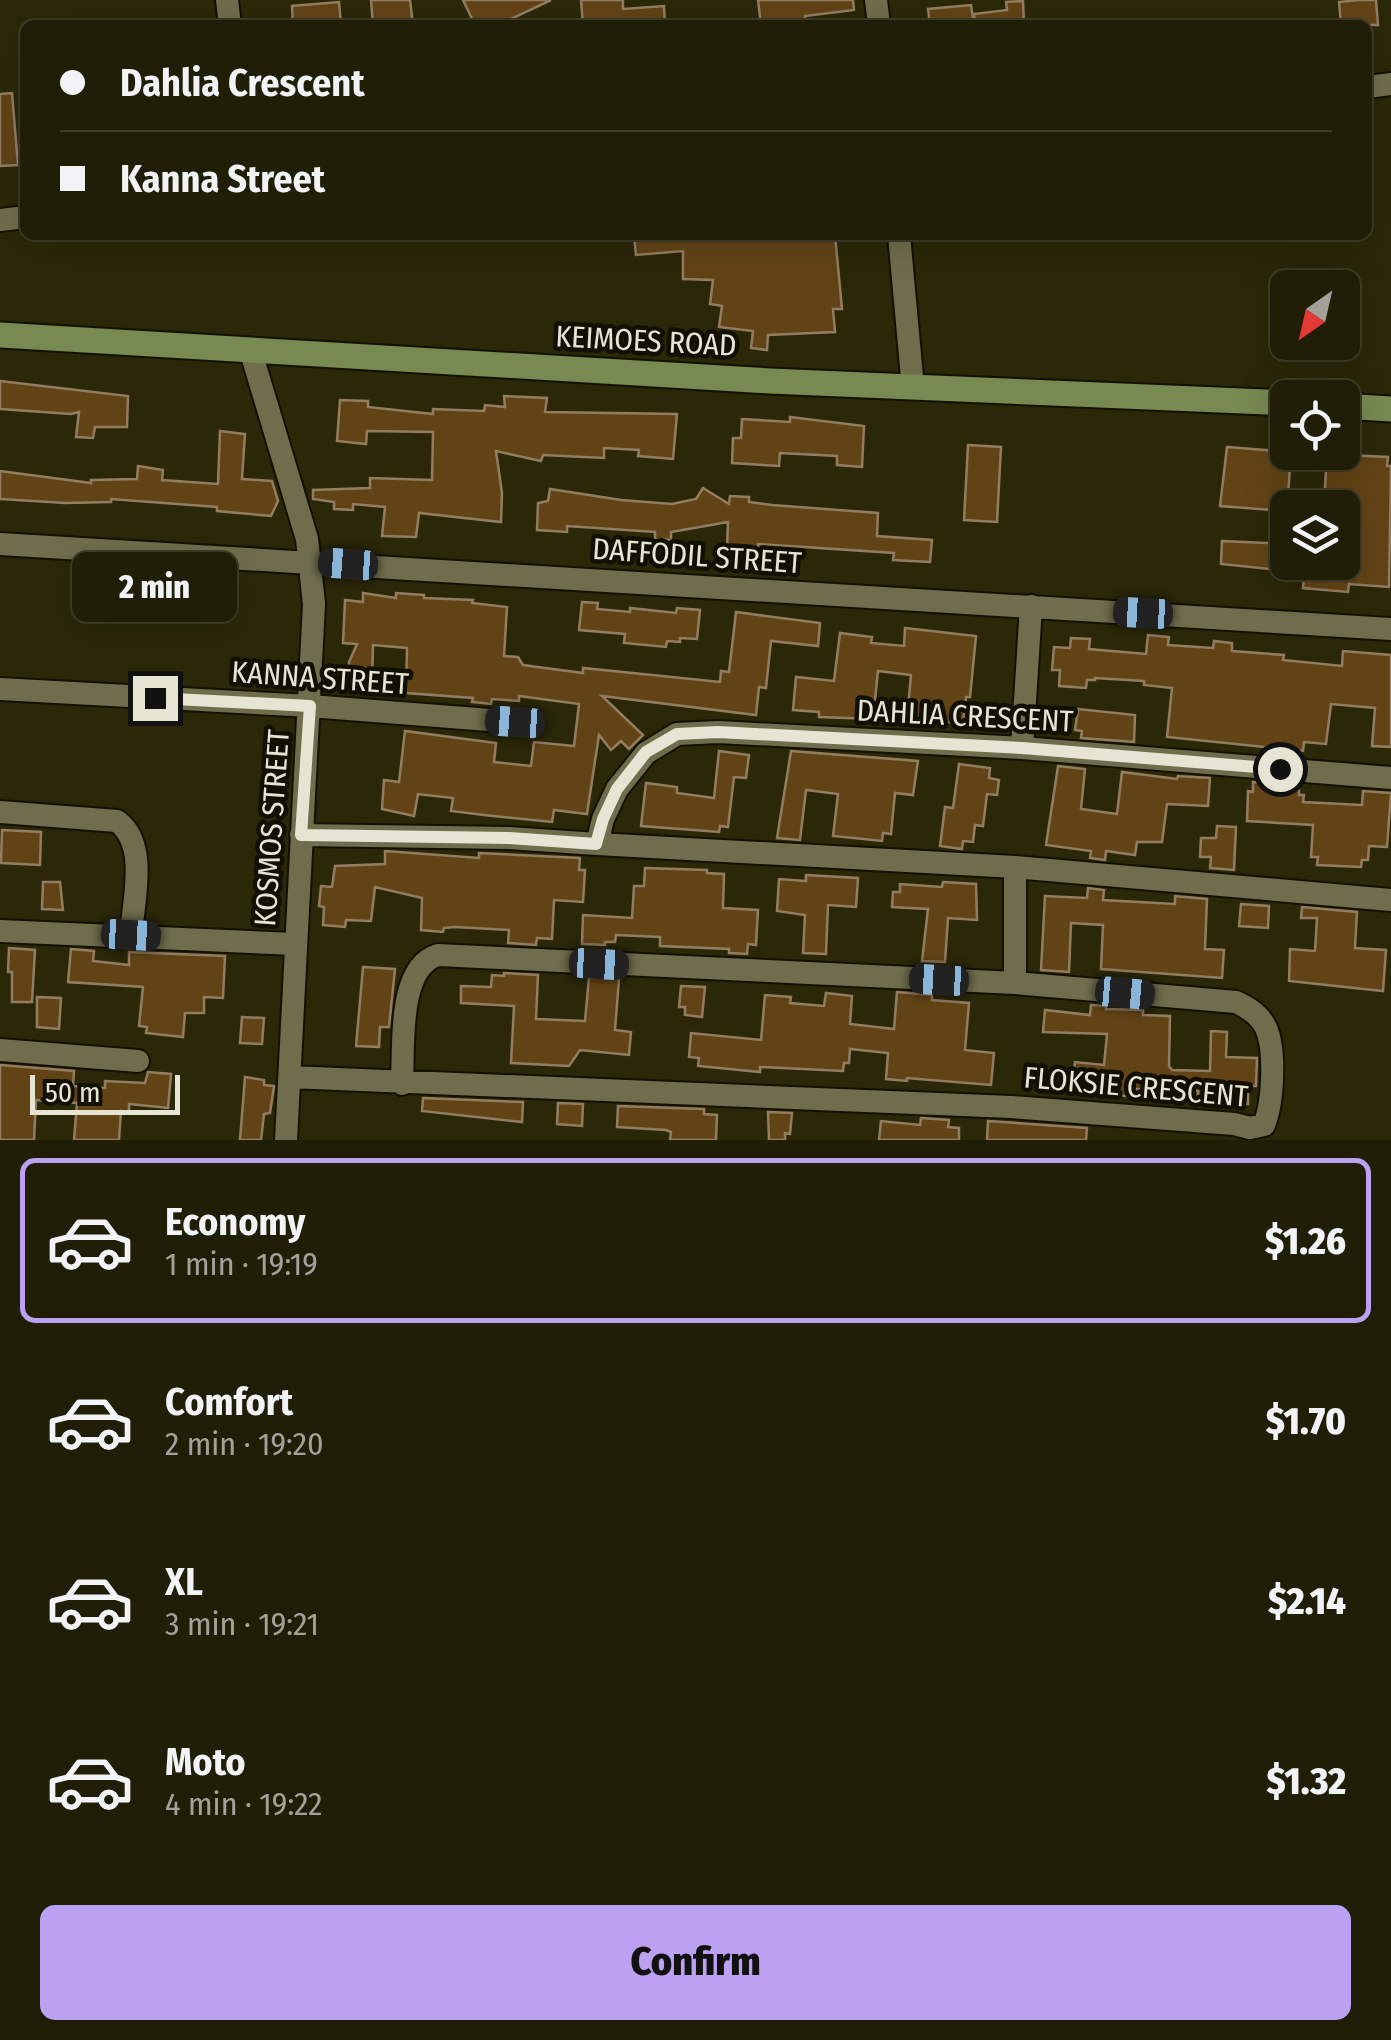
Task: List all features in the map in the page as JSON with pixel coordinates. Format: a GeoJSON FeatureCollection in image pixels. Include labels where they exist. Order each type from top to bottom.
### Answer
{"type":"FeatureCollection","features":[{"type":"Feature","properties":{"kind":"street"},"geometry":{"type":"LineString","coordinates":[[899,240],[913,388]]}},
{"type":"Feature","properties":{"kind":"street","name":"KEIMOES ROAD"},"geometry":{"type":"LineString","coordinates":[[0,335],[913,388],[991,388],[1270,402]]}},
{"type":"Feature","properties":{"kind":"street","name":"KOSMOS STREET"},"geometry":{"type":"LineString","coordinates":[[250,349],[304,525],[314,604],[286,1140]]}},
{"type":"Feature","properties":{"kind":"street"},"geometry":{"type":"LineString","coordinates":[[1360,407],[1391,409]]}},
{"type":"Feature","properties":{"kind":"street","name":"DAFFODIL STREET"},"geometry":{"type":"LineString","coordinates":[[0,544],[1391,629]]}},
{"type":"Feature","properties":{"kind":"street"},"geometry":{"type":"LineString","coordinates":[[1022,748],[1032,606]]}},
{"type":"Feature","properties":{"kind":"street","name":"KANNA STREET"},"geometry":{"type":"LineString","coordinates":[[0,690],[310,706],[515,722]]}},
{"type":"Feature","properties":{"kind":"street","name":"DAHLIA CRESCENT"},"geometry":{"type":"LineString","coordinates":[[596,844],[617,789],[646,752],[677,734],[718,732],[1022,748],[1391,778]]}},
{"type":"Feature","properties":{"kind":"street"},"geometry":{"type":"LineString","coordinates":[[0,812],[117,821],[124,826],[135,849],[131,935]]}},
{"type":"Feature","properties":{"kind":"street"},"geometry":{"type":"LineString","coordinates":[[301,835],[509,838],[1015,868],[1391,900]]}},
{"type":"Feature","properties":{"kind":"street"},"geometry":{"type":"LineString","coordinates":[[1014,983],[1015,868]]}},
{"type":"Feature","properties":{"kind":"street"},"geometry":{"type":"LineString","coordinates":[[0,932],[294,944]]}},
{"type":"Feature","properties":{"kind":"street","name":"FLOKSIE CRESCENT"},"geometry":{"type":"LineString","coordinates":[[290,1077],[402,1084],[1011,1107],[1250,1128],[1264,1125],[1271,1098],[1268,1031],[1250,1009],[1236,1002],[1014,983],[438,955],[427,958],[410,984],[402,1084]]}},
{"type":"Feature","properties":{"kind":"street"},"geometry":{"type":"LineString","coordinates":[[0,1050],[138,1061]]}},
{"type":"Feature","properties":{"kind":"building"},"geometry":{"type":"Polygon","coordinates":[[[371,0],[410,0],[412,20],[373,20],[371,0]]]}},
{"type":"Feature","properties":{"kind":"building"},"geometry":{"type":"Polygon","coordinates":[[[463,0],[551,0],[509,20],[473,20],[463,0]]]}},
{"type":"Feature","properties":{"kind":"building"},"geometry":{"type":"Polygon","coordinates":[[[581,0],[623,0],[623,9],[664,6],[665,20],[583,20],[581,0]]]}},
{"type":"Feature","properties":{"kind":"building"},"geometry":{"type":"Polygon","coordinates":[[[758,0],[853,0],[854,10],[805,16],[806,20],[760,20],[758,0]]]}},
{"type":"Feature","properties":{"kind":"building"},"geometry":{"type":"Polygon","coordinates":[[[1376,0],[1378,25],[1372,25],[1372,20],[1341,20],[1339,2],[1376,0]]]}},
{"type":"Feature","properties":{"kind":"building"},"geometry":{"type":"Polygon","coordinates":[[[1023,1],[1024,20],[975,20],[974,14],[1007,10],[1006,2],[1023,1]]]}},
{"type":"Feature","properties":{"kind":"building"},"geometry":{"type":"Polygon","coordinates":[[[339,2],[341,20],[293,20],[292,6],[339,2]]]}},
{"type":"Feature","properties":{"kind":"building"},"geometry":{"type":"Polygon","coordinates":[[[971,5],[973,20],[929,20],[928,9],[971,5]]]}},
{"type":"Feature","properties":{"kind":"building"},"geometry":{"type":"Polygon","coordinates":[[[12,93],[18,165],[0,166],[0,94],[12,93]]]}},
{"type":"Feature","properties":{"kind":"building"},"geometry":{"type":"Polygon","coordinates":[[[634,240],[835,240],[842,309],[833,309],[835,332],[768,335],[767,350],[751,348],[753,331],[719,327],[722,306],[710,304],[713,280],[683,279],[683,251],[636,255],[634,240]]]}},
{"type":"Feature","properties":{"kind":"building"},"geometry":{"type":"Polygon","coordinates":[[[0,381],[128,396],[127,427],[95,427],[93,438],[76,437],[79,412],[0,409],[0,381]]]}},
{"type":"Feature","properties":{"kind":"building"},"geometry":{"type":"Polygon","coordinates":[[[504,396],[547,398],[545,412],[677,414],[673,459],[638,456],[639,450],[604,448],[604,458],[543,455],[541,461],[496,451],[502,493],[501,522],[419,513],[416,537],[382,536],[385,507],[353,504],[353,510],[334,509],[334,502],[313,499],[313,490],[370,488],[370,478],[432,480],[433,432],[367,431],[366,444],[337,441],[340,400],[368,401],[368,407],[433,414],[433,409],[484,411],[485,405],[505,407],[504,396]]]}},
{"type":"Feature","properties":{"kind":"building"},"geometry":{"type":"Polygon","coordinates":[[[790,417],[864,426],[862,467],[837,465],[837,456],[780,453],[779,466],[732,463],[733,438],[741,438],[742,419],[790,422],[790,417]]]}},
{"type":"Feature","properties":{"kind":"building"},"geometry":{"type":"Polygon","coordinates":[[[220,431],[245,434],[242,479],[272,481],[278,501],[271,516],[217,511],[217,507],[111,499],[65,503],[0,499],[0,471],[91,483],[137,479],[138,466],[163,470],[162,480],[218,484],[220,431]]]}},
{"type":"Feature","properties":{"kind":"building"},"geometry":{"type":"Polygon","coordinates":[[[968,445],[1001,447],[997,522],[964,520],[968,445]]]}},
{"type":"Feature","properties":{"kind":"building"},"geometry":{"type":"Polygon","coordinates":[[[1227,447],[1270,450],[1270,470],[1290,470],[1288,490],[1270,490],[1270,510],[1220,506],[1227,447]]]}},
{"type":"Feature","properties":{"kind":"building"},"geometry":{"type":"Polygon","coordinates":[[[1360,456],[1388,457],[1389,587],[1349,584],[1348,592],[1303,588],[1304,580],[1360,580],[1360,490],[1325,490],[1326,470],[1360,470],[1360,456]]]}},
{"type":"Feature","properties":{"kind":"building"},"geometry":{"type":"Polygon","coordinates":[[[703,488],[729,504],[730,496],[749,497],[749,502],[772,505],[878,513],[877,536],[932,540],[930,562],[893,560],[894,553],[758,544],[758,549],[727,547],[728,522],[671,532],[671,540],[655,539],[655,532],[567,526],[567,532],[537,530],[538,503],[548,501],[550,489],[672,504],[696,499],[703,488]]]}},
{"type":"Feature","properties":{"kind":"building"},"geometry":{"type":"Polygon","coordinates":[[[1222,541],[1270,543],[1270,569],[1221,564],[1222,541]]]}},
{"type":"Feature","properties":{"kind":"building"},"geometry":{"type":"Polygon","coordinates":[[[363,593],[396,598],[396,593],[424,595],[507,607],[504,656],[518,657],[523,665],[583,673],[583,668],[720,682],[721,671],[729,672],[736,612],[820,623],[818,646],[771,641],[766,688],[759,687],[756,715],[602,696],[643,735],[629,749],[621,741],[611,750],[599,735],[587,814],[554,810],[552,822],[484,815],[451,811],[453,798],[418,794],[414,816],[382,809],[384,780],[399,782],[405,731],[496,743],[494,762],[531,766],[534,742],[574,746],[579,704],[519,696],[519,701],[492,699],[491,704],[472,702],[473,698],[406,693],[407,648],[373,645],[372,682],[349,680],[349,662],[357,644],[343,643],[345,600],[363,602],[363,593]]]}},
{"type":"Feature","properties":{"kind":"building"},"geometry":{"type":"Polygon","coordinates":[[[582,602],[598,603],[597,609],[630,612],[630,608],[676,613],[677,608],[700,610],[697,639],[667,641],[666,647],[624,643],[625,634],[579,630],[582,602]]]}},
{"type":"Feature","properties":{"kind":"building"},"geometry":{"type":"Polygon","coordinates":[[[905,628],[976,636],[963,724],[907,718],[911,675],[878,671],[873,719],[819,717],[819,712],[793,710],[796,677],[834,681],[840,633],[872,637],[871,643],[904,646],[905,628]]]}},
{"type":"Feature","properties":{"kind":"building"},"geometry":{"type":"Polygon","coordinates":[[[1148,635],[1169,637],[1168,645],[1213,648],[1214,641],[1232,643],[1232,651],[1284,655],[1283,660],[1342,666],[1343,651],[1391,655],[1391,747],[1372,746],[1375,708],[1331,704],[1326,744],[1304,742],[1303,751],[1167,737],[1172,688],[1144,685],[1144,681],[1095,678],[1087,680],[1086,688],[1059,686],[1060,670],[1052,670],[1054,647],[1070,648],[1071,638],[1090,639],[1089,649],[1146,654],[1148,635]]]}},
{"type":"Feature","properties":{"kind":"building"},"geometry":{"type":"Polygon","coordinates":[[[1078,709],[1135,715],[1134,742],[1081,738],[1082,731],[1075,730],[1078,709]]]}},
{"type":"Feature","properties":{"kind":"building"},"geometry":{"type":"Polygon","coordinates":[[[719,751],[749,755],[746,778],[734,777],[728,827],[720,826],[719,832],[641,826],[646,783],[677,787],[677,793],[714,798],[719,751]]]}},
{"type":"Feature","properties":{"kind":"building"},"geometry":{"type":"Polygon","coordinates":[[[791,751],[918,761],[913,795],[895,793],[891,834],[883,833],[882,841],[833,836],[838,794],[806,790],[800,840],[777,838],[791,751]]]}},
{"type":"Feature","properties":{"kind":"building"},"geometry":{"type":"Polygon","coordinates":[[[959,764],[990,768],[989,778],[999,780],[997,795],[987,794],[983,826],[975,825],[973,842],[963,841],[962,849],[940,846],[945,807],[953,808],[959,764]]]}},
{"type":"Feature","properties":{"kind":"building"},"geometry":{"type":"Polygon","coordinates":[[[1058,766],[1085,769],[1081,809],[1117,814],[1122,772],[1177,779],[1210,778],[1208,806],[1167,804],[1162,842],[1137,842],[1135,855],[1106,851],[1105,860],[1090,858],[1091,851],[1046,845],[1058,766]]]}},
{"type":"Feature","properties":{"kind":"building"},"geometry":{"type":"Polygon","coordinates":[[[1253,782],[1299,786],[1303,802],[1362,805],[1363,791],[1391,793],[1387,847],[1369,846],[1368,860],[1362,860],[1361,867],[1317,865],[1318,857],[1311,857],[1313,825],[1247,821],[1248,791],[1253,792],[1253,782]]]}},
{"type":"Feature","properties":{"kind":"building"},"geometry":{"type":"Polygon","coordinates":[[[1217,826],[1236,827],[1234,870],[1210,868],[1211,857],[1200,857],[1201,838],[1216,838],[1217,826]]]}},
{"type":"Feature","properties":{"kind":"building"},"geometry":{"type":"Polygon","coordinates":[[[2,830],[41,832],[40,865],[1,863],[2,830]]]}},
{"type":"Feature","properties":{"kind":"building"},"geometry":{"type":"Polygon","coordinates":[[[385,851],[479,858],[479,853],[580,858],[579,870],[585,870],[583,902],[554,900],[552,939],[537,938],[536,945],[508,943],[509,930],[421,930],[422,898],[375,887],[371,921],[346,920],[345,927],[323,925],[324,907],[319,906],[321,886],[332,887],[335,866],[385,864],[385,851]]]}},
{"type":"Feature","properties":{"kind":"building"},"geometry":{"type":"Polygon","coordinates":[[[645,868],[724,874],[723,908],[758,910],[756,945],[748,944],[747,954],[729,953],[729,949],[660,946],[660,937],[616,935],[615,942],[605,945],[582,944],[583,915],[632,918],[634,886],[644,886],[645,868]]]}},
{"type":"Feature","properties":{"kind":"building"},"geometry":{"type":"Polygon","coordinates":[[[806,875],[858,878],[856,907],[828,905],[826,954],[803,953],[805,915],[777,911],[779,879],[806,881],[806,875]]]}},
{"type":"Feature","properties":{"kind":"building"},"geometry":{"type":"Polygon","coordinates":[[[43,882],[60,882],[63,910],[42,909],[43,882]]]}},
{"type":"Feature","properties":{"kind":"building"},"geometry":{"type":"Polygon","coordinates":[[[943,882],[976,884],[977,920],[948,918],[945,962],[922,961],[928,909],[892,907],[893,892],[900,892],[900,884],[942,887],[943,882]]]}},
{"type":"Feature","properties":{"kind":"building"},"geometry":{"type":"Polygon","coordinates":[[[1088,888],[1104,890],[1103,900],[1175,904],[1175,896],[1207,899],[1205,949],[1224,950],[1222,978],[1101,969],[1103,925],[1071,923],[1069,972],[1041,970],[1045,896],[1087,898],[1088,888]]]}},
{"type":"Feature","properties":{"kind":"building"},"geometry":{"type":"Polygon","coordinates":[[[1241,904],[1269,906],[1268,928],[1239,926],[1241,904]]]}},
{"type":"Feature","properties":{"kind":"building"},"geometry":{"type":"Polygon","coordinates":[[[1302,907],[1357,912],[1355,948],[1386,950],[1383,991],[1289,981],[1290,949],[1315,951],[1317,918],[1301,918],[1302,907]]]}},
{"type":"Feature","properties":{"kind":"building"},"geometry":{"type":"Polygon","coordinates":[[[9,948],[35,950],[32,1002],[12,1002],[9,948]]]}},
{"type":"Feature","properties":{"kind":"building"},"geometry":{"type":"Polygon","coordinates":[[[71,949],[94,951],[93,961],[129,965],[129,952],[225,956],[223,998],[204,997],[204,1013],[185,1013],[183,1037],[146,1033],[147,1027],[139,1026],[143,987],[68,982],[71,949]]]}},
{"type":"Feature","properties":{"kind":"building"},"geometry":{"type":"Polygon","coordinates":[[[363,967],[395,969],[389,1027],[380,1027],[379,1047],[356,1046],[363,967]]]}},
{"type":"Feature","properties":{"kind":"building"},"geometry":{"type":"Polygon","coordinates":[[[492,975],[538,975],[536,1019],[585,1021],[589,977],[619,979],[615,1030],[631,1032],[629,1055],[580,1050],[569,1066],[511,1063],[514,1006],[461,1003],[461,986],[491,987],[492,975]]]}},
{"type":"Feature","properties":{"kind":"building"},"geometry":{"type":"Polygon","coordinates":[[[681,986],[705,987],[702,1017],[685,1015],[685,1007],[679,1007],[681,986]]]}},
{"type":"Feature","properties":{"kind":"building"},"geometry":{"type":"Polygon","coordinates":[[[897,992],[969,1003],[965,1050],[994,1053],[991,1085],[886,1079],[888,1053],[850,1049],[849,1063],[844,1063],[843,1071],[760,1067],[760,1072],[698,1066],[699,1058],[689,1057],[691,1033],[761,1040],[765,995],[791,997],[790,1003],[824,1006],[826,993],[852,996],[850,1024],[894,1029],[897,992]]]}},
{"type":"Feature","properties":{"kind":"building"},"geometry":{"type":"Polygon","coordinates":[[[37,997],[61,998],[59,1029],[37,1027],[37,997]]]}},
{"type":"Feature","properties":{"kind":"building"},"geometry":{"type":"Polygon","coordinates":[[[1091,1005],[1170,1016],[1172,1070],[1210,1071],[1211,1031],[1227,1032],[1226,1057],[1257,1058],[1256,1086],[1248,1086],[1248,1104],[1198,1102],[1198,1091],[1137,1089],[1136,1097],[1072,1090],[1075,1062],[1104,1065],[1107,1034],[1043,1032],[1045,1010],[1090,1015],[1091,1005]]]}},
{"type":"Feature","properties":{"kind":"building"},"geometry":{"type":"Polygon","coordinates":[[[242,1017],[264,1018],[262,1044],[240,1043],[242,1017]]]}},
{"type":"Feature","properties":{"kind":"building"},"geometry":{"type":"Polygon","coordinates":[[[0,1065],[74,1071],[73,1086],[105,1088],[105,1081],[145,1083],[148,1072],[171,1074],[168,1108],[129,1104],[129,1112],[121,1111],[119,1140],[74,1140],[77,1103],[36,1100],[34,1140],[0,1140],[0,1065]]]}},
{"type":"Feature","properties":{"kind":"building"},"geometry":{"type":"Polygon","coordinates":[[[245,1077],[274,1086],[270,1113],[264,1114],[261,1140],[240,1140],[245,1077]]]}},
{"type":"Feature","properties":{"kind":"building"},"geometry":{"type":"Polygon","coordinates":[[[423,1098],[523,1102],[522,1122],[422,1111],[423,1098]]]}},
{"type":"Feature","properties":{"kind":"building"},"geometry":{"type":"Polygon","coordinates":[[[558,1103],[583,1104],[582,1126],[557,1124],[558,1103]]]}},
{"type":"Feature","properties":{"kind":"building"},"geometry":{"type":"Polygon","coordinates":[[[618,1106],[704,1109],[704,1114],[717,1115],[716,1140],[670,1140],[671,1132],[666,1130],[617,1127],[618,1106]]]}},
{"type":"Feature","properties":{"kind":"building"},"geometry":{"type":"Polygon","coordinates":[[[768,1112],[792,1113],[790,1134],[785,1133],[785,1140],[769,1140],[768,1112]]]}},
{"type":"Feature","properties":{"kind":"building"},"geometry":{"type":"Polygon","coordinates":[[[921,1118],[949,1120],[948,1127],[959,1128],[959,1140],[879,1140],[881,1121],[920,1125],[921,1118]]]}},
{"type":"Feature","properties":{"kind":"building"},"geometry":{"type":"Polygon","coordinates":[[[988,1121],[1087,1128],[1086,1140],[987,1140],[988,1121]]]}},
{"type":"Feature","properties":{"kind":"route"},"geometry":{"type":"LineString","coordinates":[[155,698],[310,706],[301,835],[509,838],[596,844],[617,789],[646,752],[677,734],[718,732],[1022,748],[1280,769]]}}]}
